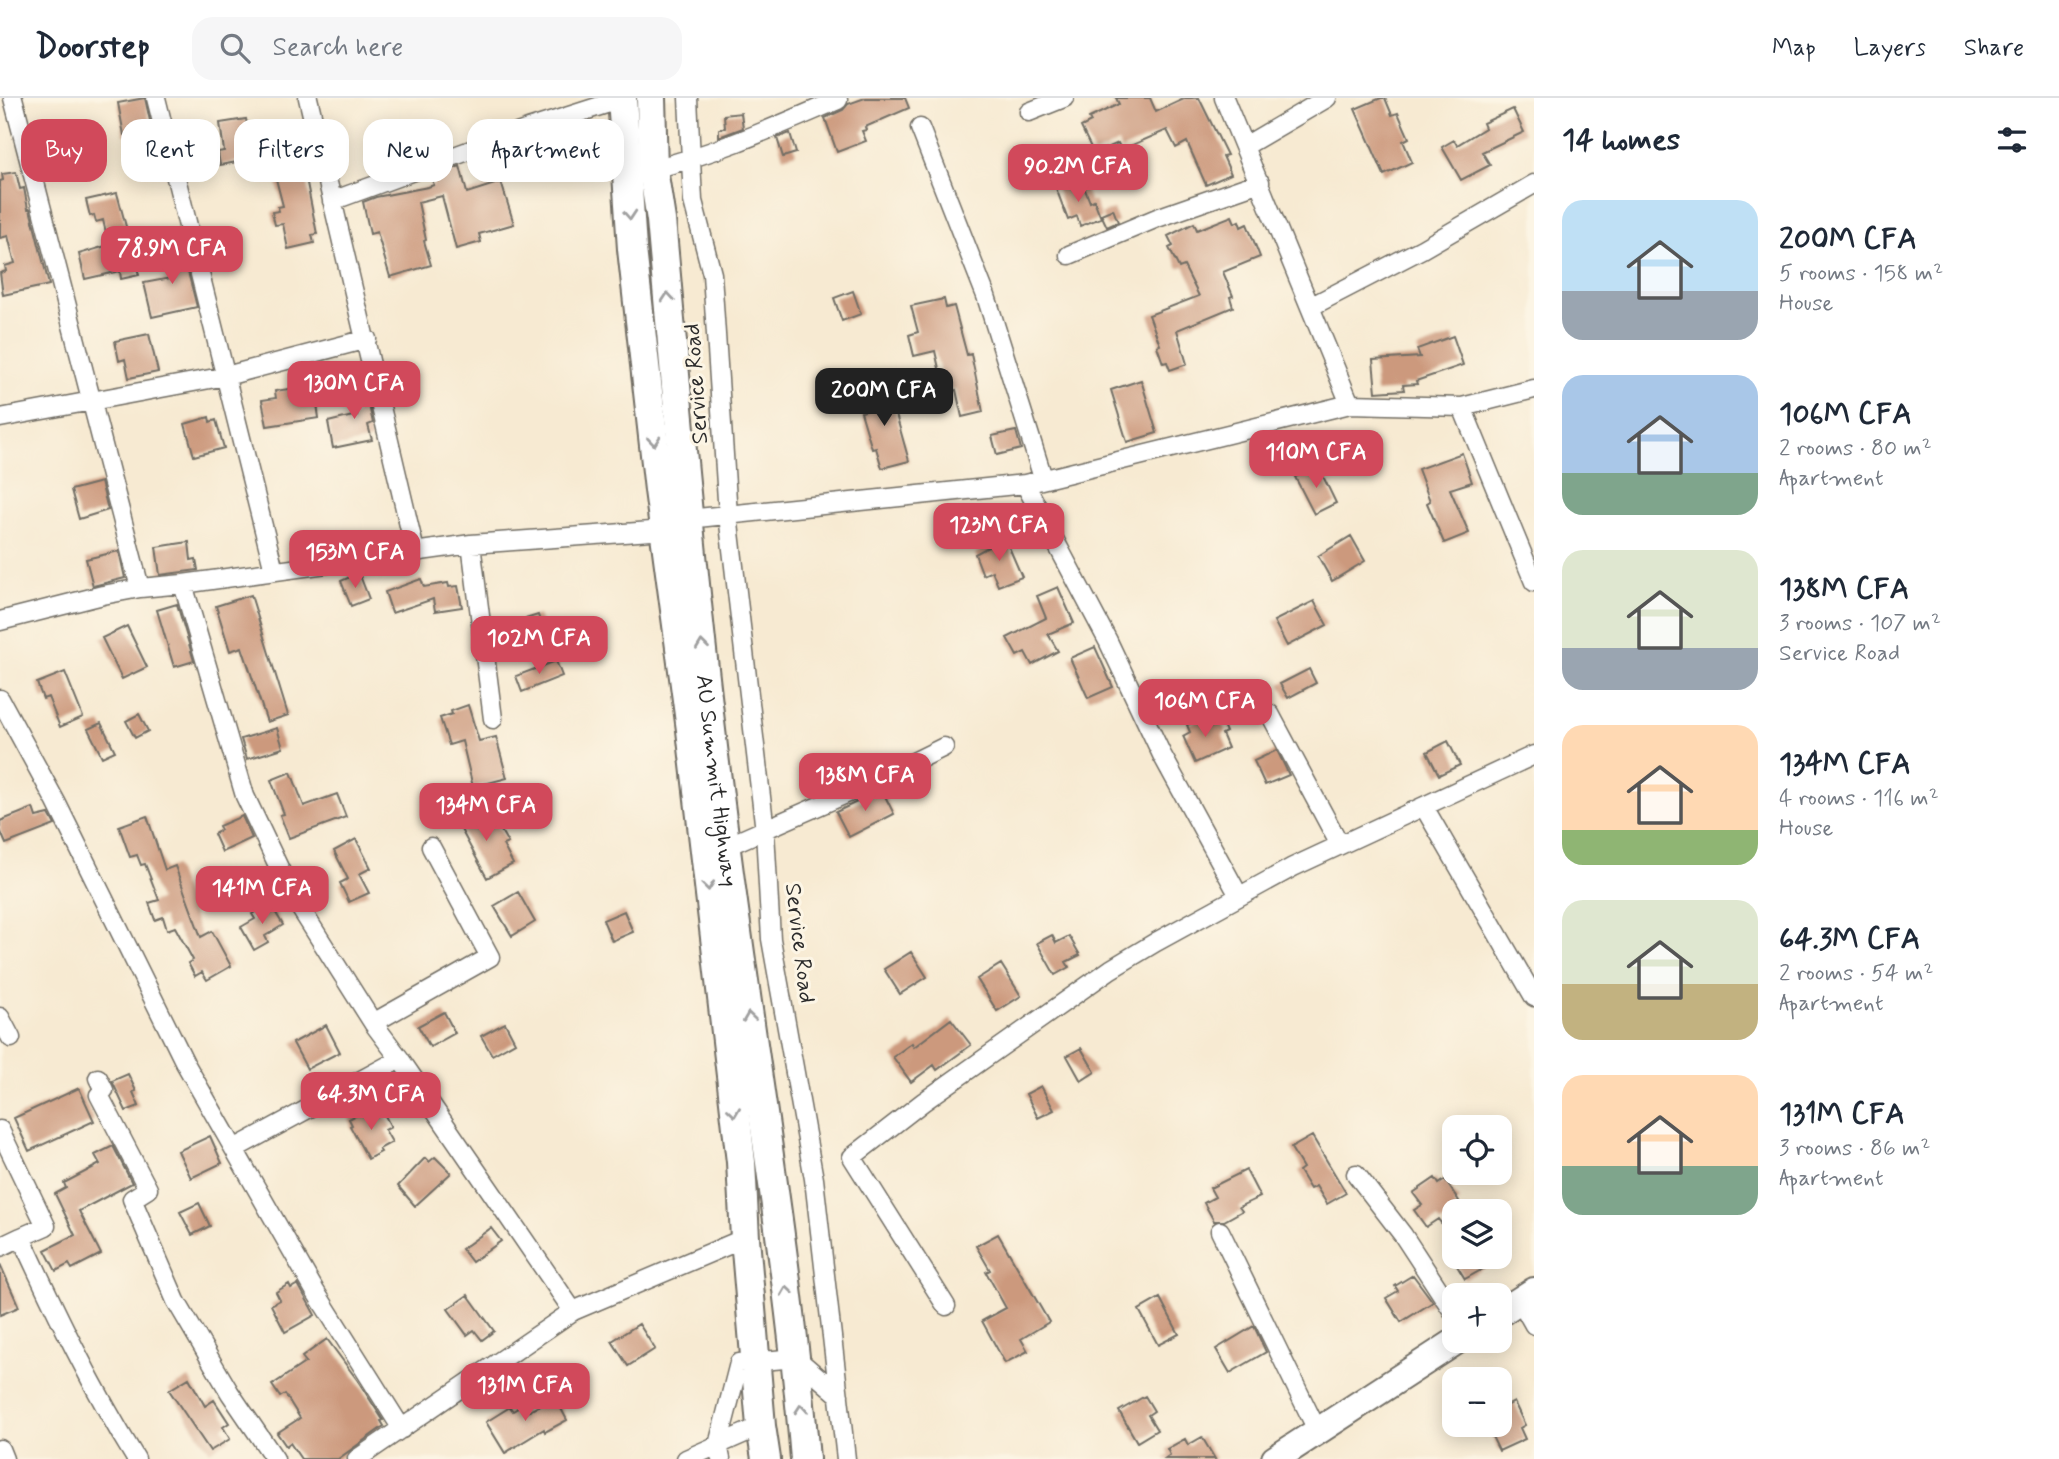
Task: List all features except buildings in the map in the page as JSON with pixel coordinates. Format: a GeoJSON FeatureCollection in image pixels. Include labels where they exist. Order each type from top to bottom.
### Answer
{"type":"FeatureCollection","features":[{"type":"Feature","properties":{"kind":"main road","name":"AU Summit Highway"},"geometry":{"type":"LineString","coordinates":[[651,98],[653,169],[661,220],[677,524],[741,1162],[745,1238],[766,1459]]}},
{"type":"Feature","properties":{"kind":"main road","name":"AU Summit Highway"},"geometry":{"type":"LineString","coordinates":[[622,99],[632,249],[677,524],[725,847],[796,1358],[805,1459]]}},
{"type":"Feature","properties":{"kind":"street"},"geometry":{"type":"LineString","coordinates":[[13,98],[140,588]]}},
{"type":"Feature","properties":{"kind":"street"},"geometry":{"type":"LineString","coordinates":[[156,98],[274,570]]}},
{"type":"Feature","properties":{"kind":"street"},"geometry":{"type":"LineString","coordinates":[[309,98],[415,551]]}},
{"type":"Feature","properties":{"kind":"street","name":"Service Road"},"geometry":{"type":"LineString","coordinates":[[688,98],[693,201],[712,274],[728,515],[765,831],[771,939],[814,1179],[846,1459]]}},
{"type":"Feature","properties":{"kind":"street"},"geometry":{"type":"LineString","coordinates":[[1028,112],[1064,98]]}},
{"type":"Feature","properties":{"kind":"street"},"geometry":{"type":"LineString","coordinates":[[1224,98],[1350,404]]}},
{"type":"Feature","properties":{"kind":"street"},"geometry":{"type":"LineString","coordinates":[[1245,146],[1327,98]]}},
{"type":"Feature","properties":{"kind":"street"},"geometry":{"type":"LineString","coordinates":[[332,201],[527,129],[622,99]]}},
{"type":"Feature","properties":{"kind":"street"},"geometry":{"type":"LineString","coordinates":[[653,169],[690,160],[838,100]]}},
{"type":"Feature","properties":{"kind":"street"},"geometry":{"type":"LineString","coordinates":[[920,128],[986,296],[1043,478]]}},
{"type":"Feature","properties":{"kind":"street"},"geometry":{"type":"LineString","coordinates":[[1069,255],[1157,218],[1259,182]]}},
{"type":"Feature","properties":{"kind":"street"},"geometry":{"type":"LineString","coordinates":[[1310,307],[1422,249],[1534,184]]}},
{"type":"Feature","properties":{"kind":"street"},"geometry":{"type":"LineString","coordinates":[[0,418],[226,376],[367,339]]}},
{"type":"Feature","properties":{"kind":"street"},"geometry":{"type":"LineString","coordinates":[[0,621],[140,588],[415,551],[1025,484],[1350,404],[1462,407],[1534,389]]}},
{"type":"Feature","properties":{"kind":"street"},"geometry":{"type":"LineString","coordinates":[[1462,407],[1534,582]]}},
{"type":"Feature","properties":{"kind":"street"},"geometry":{"type":"LineString","coordinates":[[1025,484],[1108,641],[1162,755],[1239,896]]}},
{"type":"Feature","properties":{"kind":"street"},"geometry":{"type":"LineString","coordinates":[[471,544],[493,719]]}},
{"type":"Feature","properties":{"kind":"street"},"geometry":{"type":"LineString","coordinates":[[183,584],[245,796],[292,895],[373,1023],[573,1311]]}},
{"type":"Feature","properties":{"kind":"street"},"geometry":{"type":"LineString","coordinates":[[0,699],[56,802],[185,1063],[315,1291],[402,1429]]}},
{"type":"Feature","properties":{"kind":"street"},"geometry":{"type":"LineString","coordinates":[[1270,714],[1340,845]]}},
{"type":"Feature","properties":{"kind":"street"},"geometry":{"type":"LineString","coordinates":[[725,847],[871,783],[944,747]]}},
{"type":"Feature","properties":{"kind":"street"},"geometry":{"type":"LineString","coordinates":[[946,1306],[852,1157],[923,1102],[1111,969],[1239,896],[1340,845],[1534,755]]}},
{"type":"Feature","properties":{"kind":"street"},"geometry":{"type":"LineString","coordinates":[[1424,807],[1534,997]]}},
{"type":"Feature","properties":{"kind":"street"},"geometry":{"type":"LineString","coordinates":[[373,1023],[490,957],[431,846]]}},
{"type":"Feature","properties":{"kind":"street"},"geometry":{"type":"LineString","coordinates":[[0,1017],[11,1038]]}},
{"type":"Feature","properties":{"kind":"street"},"geometry":{"type":"LineString","coordinates":[[234,1149],[400,1059]]}},
{"type":"Feature","properties":{"kind":"street"},"geometry":{"type":"LineString","coordinates":[[98,1078],[104,1090],[99,1095],[148,1189],[132,1199],[176,1301],[230,1393],[275,1459]]}},
{"type":"Feature","properties":{"kind":"street"},"geometry":{"type":"LineString","coordinates":[[0,1130],[46,1226],[0,1247]]}},
{"type":"Feature","properties":{"kind":"street"},"geometry":{"type":"LineString","coordinates":[[1356,1174],[1403,1235],[1442,1295]]}},
{"type":"Feature","properties":{"kind":"street"},"geometry":{"type":"LineString","coordinates":[[1220,1231],[1318,1432]]}},
{"type":"Feature","properties":{"kind":"street"},"geometry":{"type":"LineString","coordinates":[[21,1237],[64,1330],[113,1423],[136,1459]]}},
{"type":"Feature","properties":{"kind":"street"},"geometry":{"type":"LineString","coordinates":[[357,1459],[573,1311],[745,1238]]}},
{"type":"Feature","properties":{"kind":"street"},"geometry":{"type":"LineString","coordinates":[[1518,1301],[1534,1325]]}},
{"type":"Feature","properties":{"kind":"street"},"geometry":{"type":"LineString","coordinates":[[1275,1459],[1442,1351]]}},
{"type":"Feature","properties":{"kind":"street"},"geometry":{"type":"LineString","coordinates":[[720,1452],[739,1363],[796,1358],[839,1395]]}},
{"type":"Feature","properties":{"kind":"street"},"geometry":{"type":"LineString","coordinates":[[686,1459],[720,1452],[761,1426]]}},
{"type":"Feature","properties":{"kind":"street"},"geometry":{"type":"LineString","coordinates":[[0,1449],[4,1459]]}}]}
